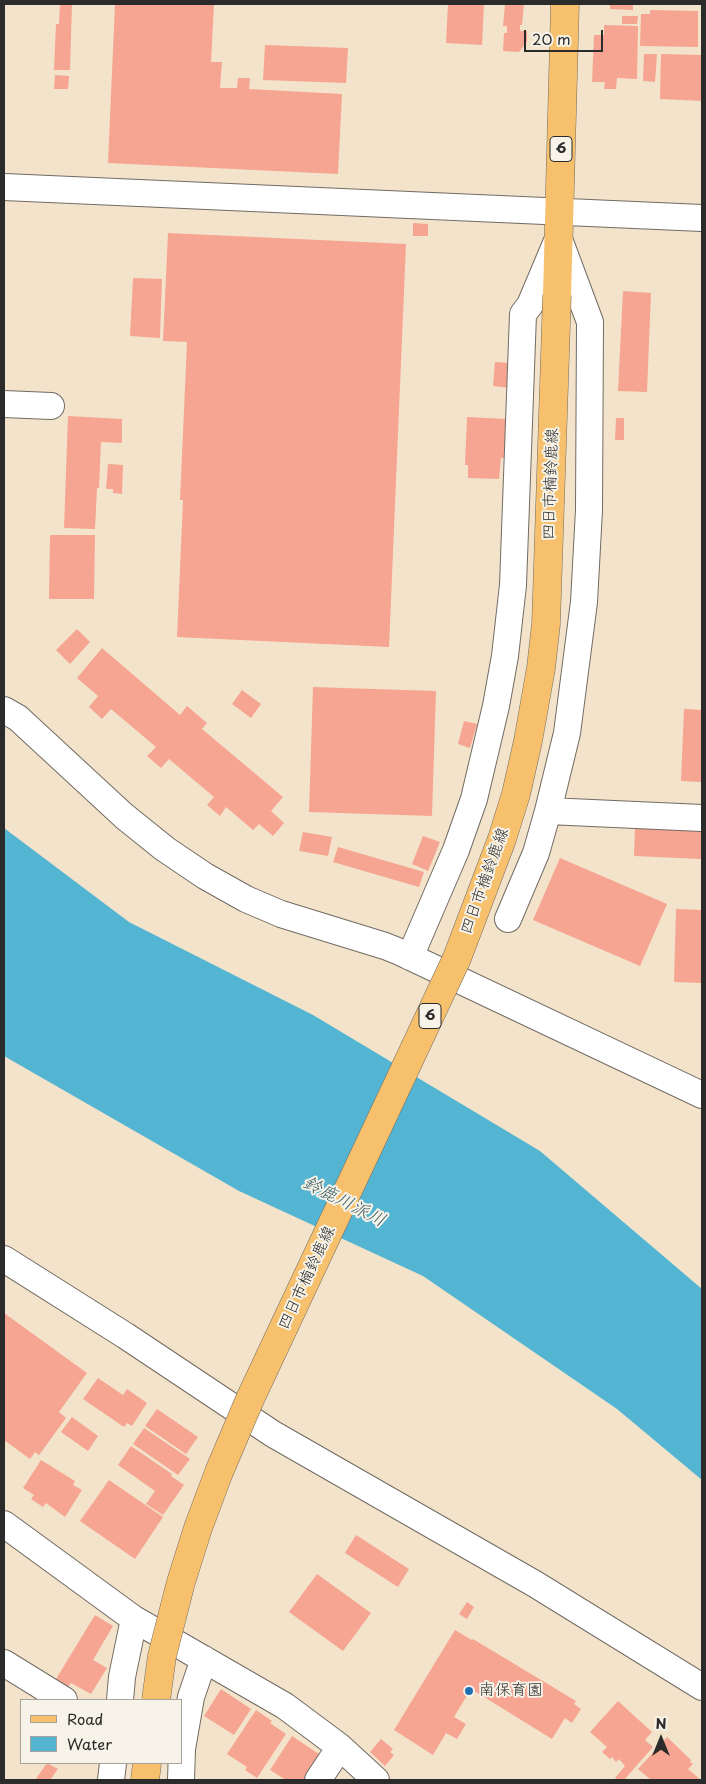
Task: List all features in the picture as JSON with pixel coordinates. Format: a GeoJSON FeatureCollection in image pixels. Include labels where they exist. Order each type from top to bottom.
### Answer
{"type":"FeatureCollection","features":[{"type":"Feature","properties":{"kind":"main road","name":"四日市楠鈴鹿線"},"geometry":{"type":"LineString","coordinates":[[156,1699],[162,1656],[181,1582],[198,1528],[219,1472],[250,1399],[457,958],[502,840],[516,794],[541,668],[546,624],[565,4]]}},
{"type":"Feature","properties":{"kind":"main road"},"geometry":{"type":"LineString","coordinates":[[145,1780],[148,1764]]}},
{"type":"Feature","properties":{"kind":"street"},"geometry":{"type":"LineString","coordinates":[[4,187],[559,225],[702,218]]}},
{"type":"Feature","properties":{"kind":"street"},"geometry":{"type":"LineString","coordinates":[[508,919],[536,853],[567,733],[584,602],[588,510],[590,322],[559,225]]}},
{"type":"Feature","properties":{"kind":"street"},"geometry":{"type":"LineString","coordinates":[[410,957],[459,842],[474,799],[496,706],[507,640],[513,585],[523,314],[530,305],[559,225]]}},
{"type":"Feature","properties":{"kind":"street"},"geometry":{"type":"LineString","coordinates":[[4,404],[52,406]]}},
{"type":"Feature","properties":{"kind":"street"},"geometry":{"type":"LineString","coordinates":[[4,710],[24,724],[124,816],[165,849],[205,876],[281,914],[385,946],[410,957],[702,1095]]}},
{"type":"Feature","properties":{"kind":"street"},"geometry":{"type":"LineString","coordinates":[[548,811],[702,818]]}},
{"type":"Feature","properties":{"kind":"street"},"geometry":{"type":"LineString","coordinates":[[4,1258],[126,1336],[273,1434],[535,1584],[702,1687]]}},
{"type":"Feature","properties":{"kind":"street"},"geometry":{"type":"LineString","coordinates":[[4,1524],[134,1619],[286,1706],[340,1747],[376,1780]]}},
{"type":"Feature","properties":{"kind":"street"},"geometry":{"type":"LineString","coordinates":[[120,1699],[122,1677],[134,1619]]}},
{"type":"Feature","properties":{"kind":"street"},"geometry":{"type":"LineString","coordinates":[[182,1750],[191,1697],[204,1659]]}},
{"type":"Feature","properties":{"kind":"street"},"geometry":{"type":"LineString","coordinates":[[4,1662],[62,1699]]}},
{"type":"Feature","properties":{"kind":"street"},"geometry":{"type":"LineString","coordinates":[[318,1780],[340,1747]]}},
{"type":"Feature","properties":{"kind":"street"},"geometry":{"type":"LineString","coordinates":[[111,1780],[113,1764]]}},
{"type":"Feature","properties":{"kind":"street"},"geometry":{"type":"LineString","coordinates":[[149,1764],[163,1780]]}},
{"type":"Feature","properties":{"kind":"street"},"geometry":{"type":"LineString","coordinates":[[181,1780],[182,1764]]}},
{"type":"Feature","properties":{"kind":"water","name":"鈴鹿川派川"},"geometry":{"type":"Polygon","coordinates":[[[4,828],[129,922],[313,1015],[540,1151],[702,1289],[702,1480],[617,1409],[423,1276],[239,1191],[4,1056],[4,828]]]}},
{"type":"Feature","properties":{"kind":"building"},"geometry":{"type":"Polygon","coordinates":[[[60,4],[72,4],[70,70],[54,70],[56,24],[59,24],[60,4]]]}},
{"type":"Feature","properties":{"kind":"building"},"geometry":{"type":"Polygon","coordinates":[[[115,4],[214,4],[211,62],[222,62],[220,88],[237,88],[238,78],[250,78],[249,89],[342,94],[338,174],[108,163],[115,4]]]}},
{"type":"Feature","properties":{"kind":"building"},"geometry":{"type":"Polygon","coordinates":[[[448,4],[484,4],[482,45],[446,43],[448,4]]]}},
{"type":"Feature","properties":{"kind":"building"},"geometry":{"type":"Polygon","coordinates":[[[505,4],[524,4],[520,31],[527,31],[527,42],[519,52],[503,51],[504,33],[507,33],[507,26],[503,26],[505,4]]]}},
{"type":"Feature","properties":{"kind":"building"},"geometry":{"type":"Polygon","coordinates":[[[610,4],[633,4],[633,10],[610,9],[610,4]]]}},
{"type":"Feature","properties":{"kind":"building"},"geometry":{"type":"Polygon","coordinates":[[[650,10],[698,11],[698,47],[640,46],[641,14],[650,14],[650,10]]]}},
{"type":"Feature","properties":{"kind":"building"},"geometry":{"type":"Polygon","coordinates":[[[622,16],[638,16],[637,24],[622,24],[622,16]]]}},
{"type":"Feature","properties":{"kind":"building"},"geometry":{"type":"Polygon","coordinates":[[[604,25],[638,26],[637,79],[617,78],[616,89],[604,89],[605,82],[592,82],[594,35],[604,35],[604,25]]]}},
{"type":"Feature","properties":{"kind":"building"},"geometry":{"type":"Polygon","coordinates":[[[265,45],[348,48],[346,83],[263,80],[265,45]]]}},
{"type":"Feature","properties":{"kind":"building"},"geometry":{"type":"Polygon","coordinates":[[[644,54],[657,54],[655,82],[643,81],[644,54]]]}},
{"type":"Feature","properties":{"kind":"building"},"geometry":{"type":"Polygon","coordinates":[[[661,54],[702,55],[702,101],[660,99],[661,54]]]}},
{"type":"Feature","properties":{"kind":"building"},"geometry":{"type":"Polygon","coordinates":[[[55,75],[69,76],[68,89],[54,89],[55,75]]]}},
{"type":"Feature","properties":{"kind":"building"},"geometry":{"type":"Polygon","coordinates":[[[413,223],[428,224],[428,236],[413,236],[413,223]]]}},
{"type":"Feature","properties":{"kind":"building"},"geometry":{"type":"Polygon","coordinates":[[[168,233],[406,244],[389,647],[177,637],[183,500],[180,500],[187,342],[163,341],[168,233]]]}},
{"type":"Feature","properties":{"kind":"building"},"geometry":{"type":"Polygon","coordinates":[[[133,278],[162,279],[160,338],[130,336],[133,278]]]}},
{"type":"Feature","properties":{"kind":"building"},"geometry":{"type":"Polygon","coordinates":[[[623,291],[651,293],[647,392],[618,391],[623,291]]]}},
{"type":"Feature","properties":{"kind":"building"},"geometry":{"type":"Polygon","coordinates":[[[495,362],[512,363],[511,388],[493,386],[495,362]]]}},
{"type":"Feature","properties":{"kind":"building"},"geometry":{"type":"Polygon","coordinates":[[[68,416],[122,419],[122,443],[101,442],[95,529],[64,528],[68,416]]]}},
{"type":"Feature","properties":{"kind":"building"},"geometry":{"type":"Polygon","coordinates":[[[467,417],[508,419],[507,458],[501,458],[499,479],[468,478],[468,465],[465,465],[467,417]]]}},
{"type":"Feature","properties":{"kind":"building"},"geometry":{"type":"Polygon","coordinates":[[[616,418],[624,418],[624,440],[615,440],[616,418]]]}},
{"type":"Feature","properties":{"kind":"building"},"geometry":{"type":"Polygon","coordinates":[[[108,464],[123,465],[122,494],[113,493],[113,489],[106,489],[108,464]]]}},
{"type":"Feature","properties":{"kind":"building"},"geometry":{"type":"Polygon","coordinates":[[[50,535],[95,535],[94,599],[49,599],[50,535]]]}},
{"type":"Feature","properties":{"kind":"building"},"geometry":{"type":"Polygon","coordinates":[[[77,629],[90,642],[70,664],[56,650],[77,629]]]}},
{"type":"Feature","properties":{"kind":"building"},"geometry":{"type":"Polygon","coordinates":[[[102,648],[180,715],[187,706],[207,723],[202,729],[283,797],[271,811],[284,823],[273,836],[259,824],[253,830],[226,807],[220,816],[207,805],[214,797],[169,759],[161,768],[147,756],[156,747],[111,709],[102,719],[89,707],[98,696],[77,678],[102,648]]]}},
{"type":"Feature","properties":{"kind":"building"},"geometry":{"type":"Polygon","coordinates":[[[313,687],[436,691],[432,816],[309,812],[313,687]]]}},
{"type":"Feature","properties":{"kind":"building"},"geometry":{"type":"Polygon","coordinates":[[[242,690],[261,704],[251,718],[232,704],[242,690]]]}},
{"type":"Feature","properties":{"kind":"building"},"geometry":{"type":"Polygon","coordinates":[[[684,709],[702,710],[702,782],[681,781],[684,709]]]}},
{"type":"Feature","properties":{"kind":"building"},"geometry":{"type":"Polygon","coordinates":[[[464,721],[477,724],[470,748],[458,744],[464,721]]]}},
{"type":"Feature","properties":{"kind":"building"},"geometry":{"type":"Polygon","coordinates":[[[635,828],[702,831],[702,859],[634,856],[635,828]]]}},
{"type":"Feature","properties":{"kind":"building"},"geometry":{"type":"Polygon","coordinates":[[[303,832],[332,837],[328,856],[299,851],[303,832]]]}},
{"type":"Feature","properties":{"kind":"building"},"geometry":{"type":"Polygon","coordinates":[[[423,836],[440,842],[428,871],[412,864],[423,836]]]}},
{"type":"Feature","properties":{"kind":"building"},"geometry":{"type":"Polygon","coordinates":[[[338,847],[424,872],[419,887],[333,862],[338,847]]]}},
{"type":"Feature","properties":{"kind":"building"},"geometry":{"type":"Polygon","coordinates":[[[560,858],[667,904],[640,966],[533,920],[560,858]]]}},
{"type":"Feature","properties":{"kind":"building"},"geometry":{"type":"Polygon","coordinates":[[[676,909],[702,910],[702,983],[674,982],[676,909]]]}},
{"type":"Feature","properties":{"kind":"building"},"geometry":{"type":"Polygon","coordinates":[[[4,1313],[87,1373],[59,1412],[66,1418],[39,1455],[35,1452],[30,1459],[4,1440],[4,1313]]]}},
{"type":"Feature","properties":{"kind":"building"},"geometry":{"type":"Polygon","coordinates":[[[98,1378],[123,1395],[127,1389],[147,1403],[132,1426],[127,1423],[124,1427],[83,1399],[98,1378]]]}},
{"type":"Feature","properties":{"kind":"building"},"geometry":{"type":"Polygon","coordinates":[[[157,1409],[198,1437],[186,1454],[145,1426],[157,1409]]]}},
{"type":"Feature","properties":{"kind":"building"},"geometry":{"type":"Polygon","coordinates":[[[72,1417],[98,1436],[88,1451],[61,1432],[72,1417]]]}},
{"type":"Feature","properties":{"kind":"building"},"geometry":{"type":"Polygon","coordinates":[[[144,1428],[190,1459],[178,1475],[133,1444],[144,1428]]]}},
{"type":"Feature","properties":{"kind":"building"},"geometry":{"type":"Polygon","coordinates":[[[131,1446],[172,1474],[171,1476],[184,1485],[163,1515],[146,1504],[155,1491],[118,1465],[131,1446]]]}},
{"type":"Feature","properties":{"kind":"building"},"geometry":{"type":"Polygon","coordinates":[[[41,1460],[75,1481],[73,1485],[82,1490],[65,1517],[46,1503],[43,1507],[31,1499],[34,1495],[23,1488],[41,1460]]]}},
{"type":"Feature","properties":{"kind":"building"},"geometry":{"type":"Polygon","coordinates":[[[109,1480],[163,1517],[135,1559],[80,1521],[109,1480]]]}},
{"type":"Feature","properties":{"kind":"building"},"geometry":{"type":"Polygon","coordinates":[[[356,1535],[409,1569],[398,1587],[345,1553],[356,1535]]]}},
{"type":"Feature","properties":{"kind":"building"},"geometry":{"type":"Polygon","coordinates":[[[317,1574],[371,1613],[343,1651],[289,1612],[317,1574]]]}},
{"type":"Feature","properties":{"kind":"building"},"geometry":{"type":"Polygon","coordinates":[[[467,1602],[474,1607],[467,1619],[459,1614],[467,1602]]]}},
{"type":"Feature","properties":{"kind":"building"},"geometry":{"type":"Polygon","coordinates":[[[95,1615],[113,1626],[93,1660],[107,1668],[91,1694],[71,1683],[68,1687],[56,1679],[95,1615]]]}},
{"type":"Feature","properties":{"kind":"building"},"geometry":{"type":"Polygon","coordinates":[[[455,1630],[576,1701],[574,1704],[581,1709],[572,1723],[565,1718],[552,1739],[471,1689],[454,1717],[466,1724],[457,1739],[446,1733],[433,1755],[394,1730],[455,1630]]]}},
{"type":"Feature","properties":{"kind":"building"},"geometry":{"type":"Polygon","coordinates":[[[221,1689],[251,1709],[234,1735],[204,1716],[221,1689]]]}},
{"type":"Feature","properties":{"kind":"building"},"geometry":{"type":"Polygon","coordinates":[[[618,1701],[652,1732],[645,1740],[653,1747],[624,1780],[615,1778],[625,1766],[619,1759],[616,1762],[612,1757],[610,1759],[602,1752],[607,1747],[590,1732],[618,1701]]]}},
{"type":"Feature","properties":{"kind":"building"},"geometry":{"type":"Polygon","coordinates":[[[256,1710],[286,1734],[257,1778],[245,1770],[247,1767],[227,1754],[256,1710]]]}},
{"type":"Feature","properties":{"kind":"building"},"geometry":{"type":"Polygon","coordinates":[[[292,1736],[322,1756],[306,1780],[286,1780],[270,1770],[292,1736]]]}},
{"type":"Feature","properties":{"kind":"building"},"geometry":{"type":"Polygon","coordinates":[[[667,1737],[691,1760],[690,1762],[693,1764],[688,1769],[701,1780],[651,1780],[638,1769],[667,1737]]]}},
{"type":"Feature","properties":{"kind":"building"},"geometry":{"type":"Polygon","coordinates":[[[381,1739],[393,1749],[390,1752],[394,1755],[385,1766],[370,1752],[381,1739]]]}},
{"type":"Feature","properties":{"kind":"building"},"geometry":{"type":"Polygon","coordinates":[[[46,1764],[58,1769],[50,1780],[35,1780],[46,1764]]]}},
{"type":"Feature","properties":{"kind":"place","name":"南保育園"},"geometry":{"type":"Point","coordinates":[469,1691]}}]}
